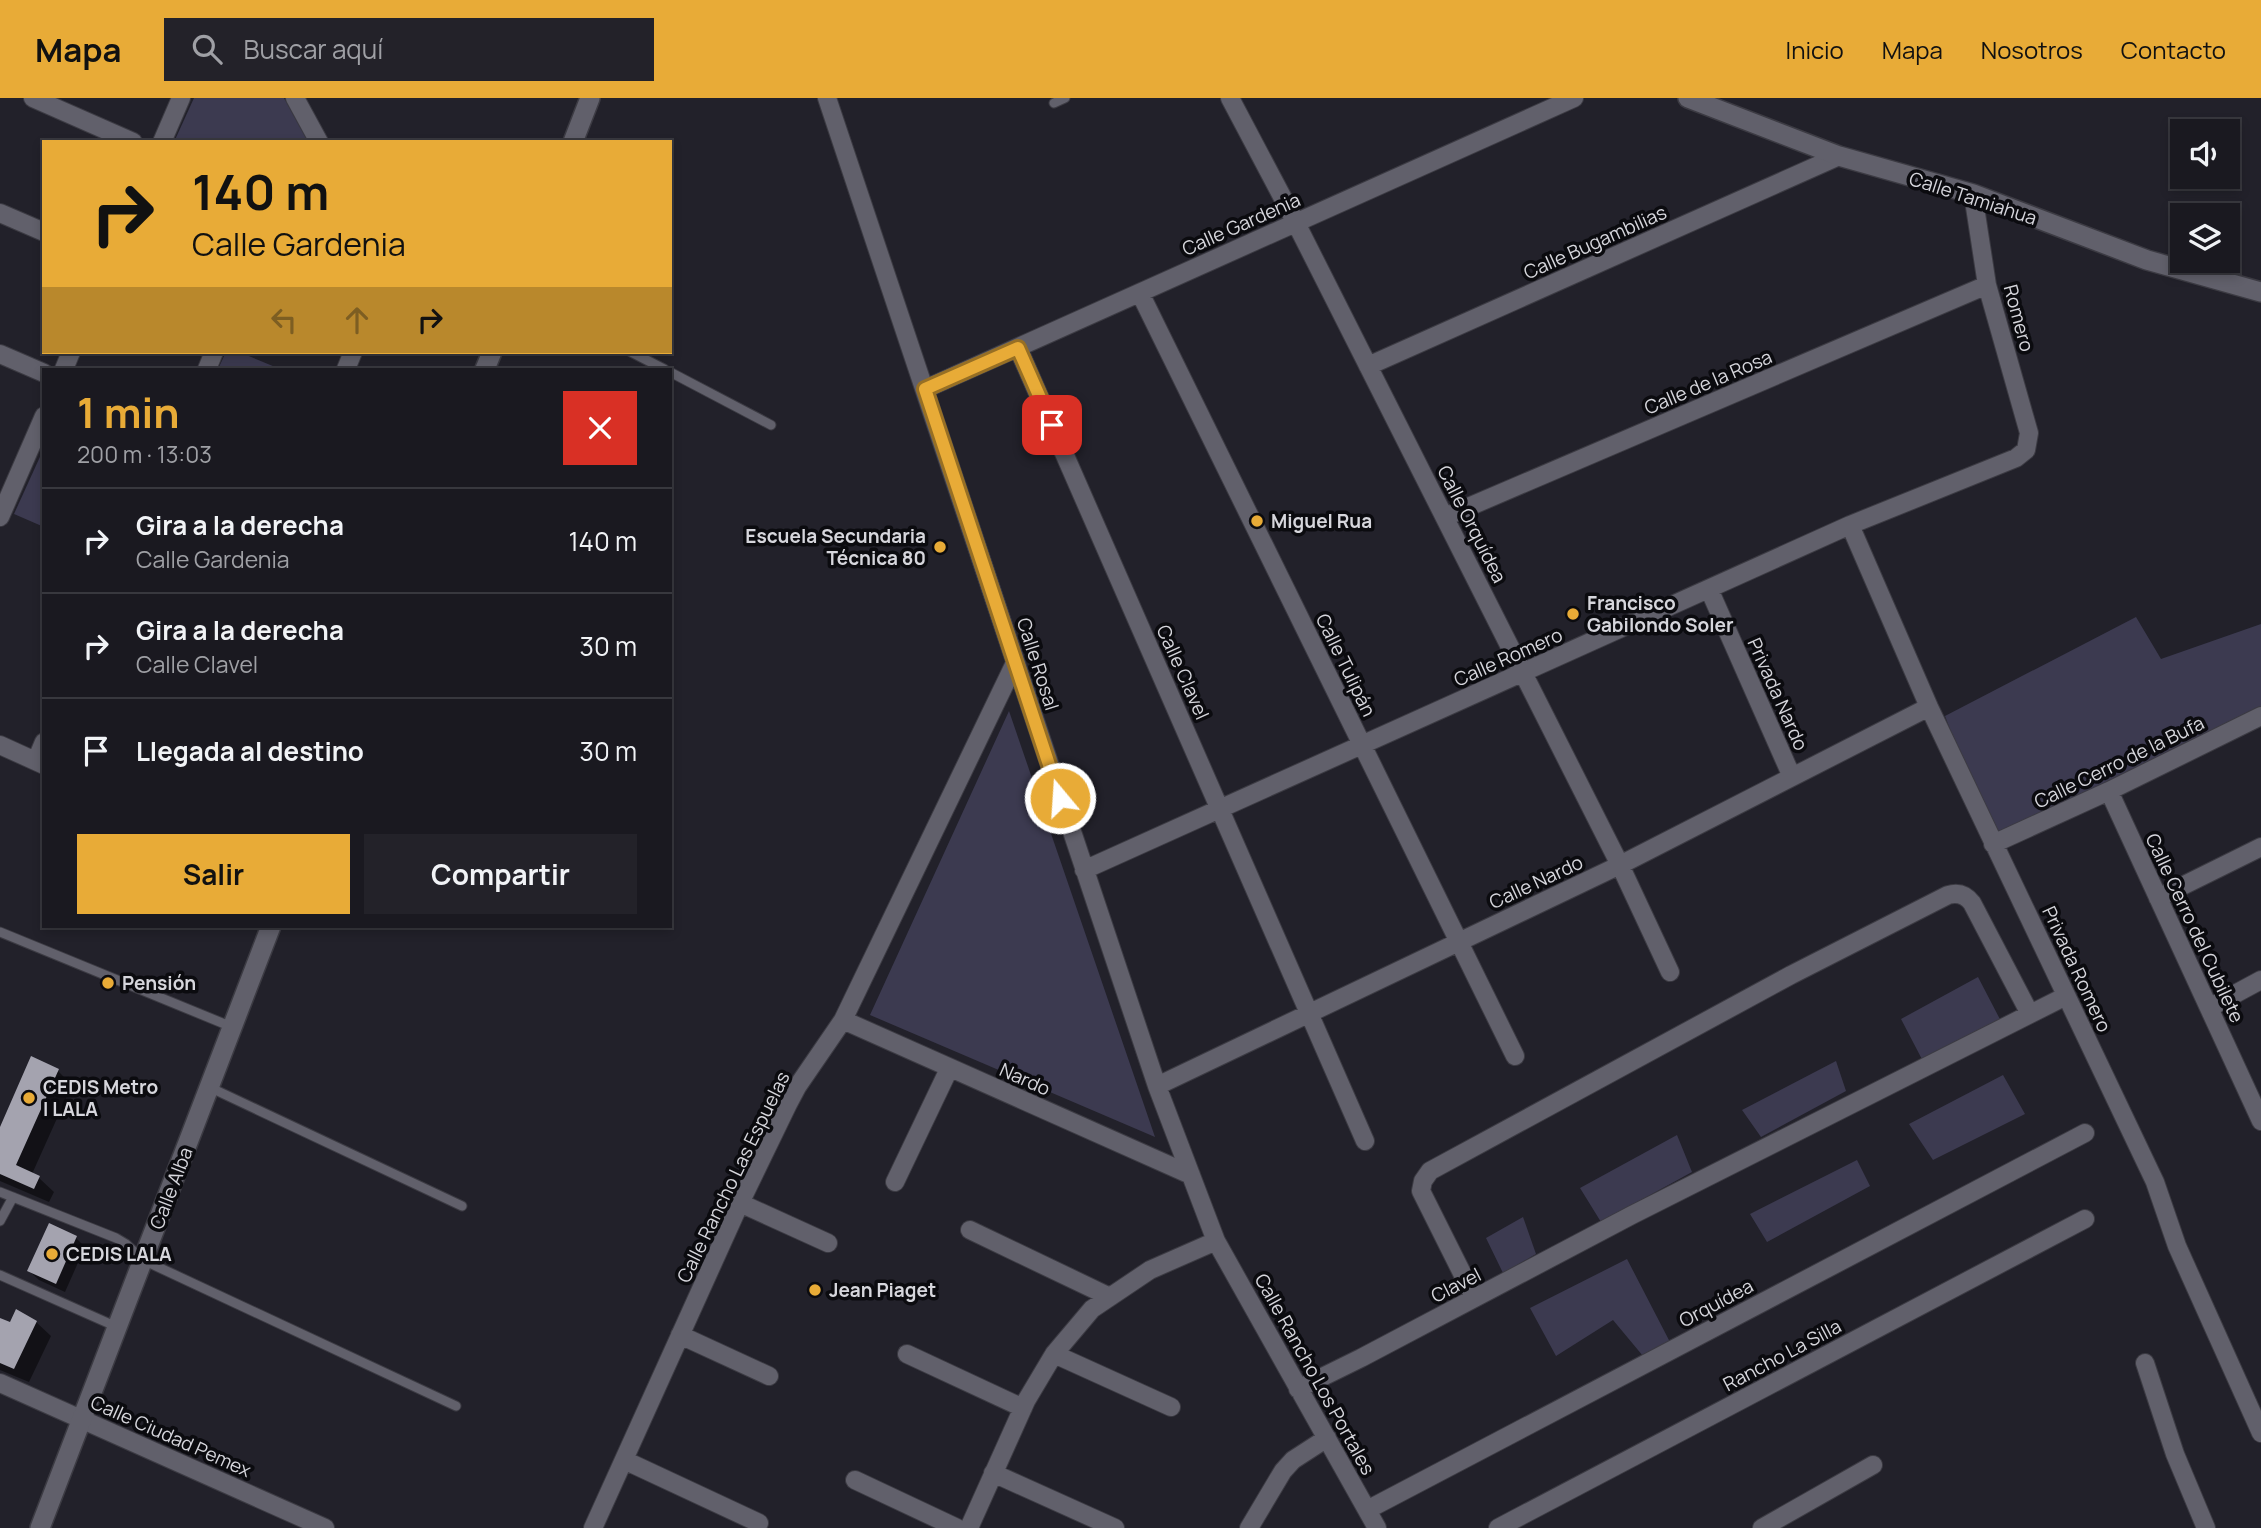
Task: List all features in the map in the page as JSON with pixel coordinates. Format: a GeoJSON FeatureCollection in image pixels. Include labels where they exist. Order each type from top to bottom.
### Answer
{"type":"FeatureCollection","features":[{"type":"Feature","properties":{"kind":"street"},"geometry":{"type":"LineString","coordinates":[[33,98],[128,140]]}},
{"type":"Feature","properties":{"kind":"street"},"geometry":{"type":"LineString","coordinates":[[163,140],[181,98]]}},
{"type":"Feature","properties":{"kind":"street"},"geometry":{"type":"LineString","coordinates":[[295,98],[318,140]]}},
{"type":"Feature","properties":{"kind":"street"},"geometry":{"type":"LineString","coordinates":[[574,140],[590,98]]}},
{"type":"Feature","properties":{"kind":"street","name":"Calle Rosal"},"geometry":{"type":"LineString","coordinates":[[827,98],[1157,1086],[1216,1241]]}},
{"type":"Feature","properties":{"kind":"street","name":"Calle Orquídea"},"geometry":{"type":"LineString","coordinates":[[1230,98],[1296,223],[1620,865],[1670,972]]}},
{"type":"Feature","properties":{"kind":"street","name":"Calle Gardenia"},"geometry":{"type":"LineString","coordinates":[[925,389],[1574,98]]}},
{"type":"Feature","properties":{"kind":"street","name":"Calle Tamiahua"},"geometry":{"type":"LineString","coordinates":[[1688,98],[1839,156],[1973,194],[2147,260],[2261,292]]}},
{"type":"Feature","properties":{"kind":"street","name":"Calle Bugambilias"},"geometry":{"type":"LineString","coordinates":[[1368,366],[1839,156]]}},
{"type":"Feature","properties":{"kind":"street","name":"Romero"},"geometry":{"type":"LineString","coordinates":[[1973,194],[1987,285],[2029,433],[2026,450]]}},
{"type":"Feature","properties":{"kind":"street"},"geometry":{"type":"LineString","coordinates":[[0,213],[42,231]]}},
{"type":"Feature","properties":{"kind":"street","name":"Calle de la Rosa"},"geometry":{"type":"LineString","coordinates":[[1444,517],[1987,285]]}},
{"type":"Feature","properties":{"kind":"street","name":"Calle Tulipán"},"geometry":{"type":"LineString","coordinates":[[1140,293],[1515,1056]]}},
{"type":"Feature","properties":{"kind":"street","name":"Calle Clavel"},"geometry":{"type":"LineString","coordinates":[[1018,348],[1365,1142]]}},
{"type":"Feature","properties":{"kind":"street"},"geometry":{"type":"LineString","coordinates":[[0,354],[42,372]]}},
{"type":"Feature","properties":{"kind":"street"},"geometry":{"type":"LineString","coordinates":[[2,504],[42,420]]}},
{"type":"Feature","properties":{"kind":"street","name":"Calle Romero"},"geometry":{"type":"LineString","coordinates":[[1084,870],[1850,525],[2006,464],[2026,450]]}},
{"type":"Feature","properties":{"kind":"street","name":"Privada Romero"},"geometry":{"type":"LineString","coordinates":[[1850,525],[1928,707],[2155,1182],[2177,1246],[2261,1433]]}},
{"type":"Feature","properties":{"kind":"street","name":"Privada Nardo"},"geometry":{"type":"LineString","coordinates":[[1709,589],[1793,777]]}},
{"type":"Feature","properties":{"kind":"street","name":"Calle Rancho Las Espuelas"},"geometry":{"type":"LineString","coordinates":[[593,1528],[740,1203],[797,1087],[843,1020],[1015,663]]}},
{"type":"Feature","properties":{"kind":"street","name":"Calle Nardo"},"geometry":{"type":"LineString","coordinates":[[1157,1086],[1620,865],[1928,707]]}},
{"type":"Feature","properties":{"kind":"street","name":"Calle Cerro de la Bufa"},"geometry":{"type":"LineString","coordinates":[[1993,844],[2109,791],[2261,716]]}},
{"type":"Feature","properties":{"kind":"street"},"geometry":{"type":"LineString","coordinates":[[0,745],[40,763]]}},
{"type":"Feature","properties":{"kind":"street","name":"Calle Cerro del Cubilete"},"geometry":{"type":"LineString","coordinates":[[2109,791],[2260,1115]]}},
{"type":"Feature","properties":{"kind":"street"},"geometry":{"type":"LineString","coordinates":[[2158,898],[2261,847]]}},
{"type":"Feature","properties":{"kind":"street"},"geometry":{"type":"LineString","coordinates":[[1475,1297],[1421,1191],[1423,1181],[1430,1171],[1791,975],[1936,901],[1953,893],[1967,897],[1972,903],[2030,1014]]}},
{"type":"Feature","properties":{"kind":"street","name":"Calle Alba"},"geometry":{"type":"LineString","coordinates":[[40,1528],[270,928]]}},
{"type":"Feature","properties":{"kind":"street"},"geometry":{"type":"LineString","coordinates":[[2209,1007],[2261,981]]}},
{"type":"Feature","properties":{"kind":"street","name":"Clavel"},"geometry":{"type":"LineString","coordinates":[[1297,1389],[1632,1215],[2066,996]]}},
{"type":"Feature","properties":{"kind":"street","name":"Nardo"},"geometry":{"type":"LineString","coordinates":[[843,1020],[1191,1175]]}},
{"type":"Feature","properties":{"kind":"street"},"geometry":{"type":"LineString","coordinates":[[895,1182],[949,1069]]}},
{"type":"Feature","properties":{"kind":"street","name":"Orquídea"},"geometry":{"type":"LineString","coordinates":[[1367,1510],[2085,1133]]}},
{"type":"Feature","properties":{"kind":"street"},"geometry":{"type":"LineString","coordinates":[[740,1203],[828,1243]]}},
{"type":"Feature","properties":{"kind":"street","name":"Rancho La Silla"},"geometry":{"type":"LineString","coordinates":[[1497,1528],[2085,1219]]}},
{"type":"Feature","properties":{"kind":"street"},"geometry":{"type":"LineString","coordinates":[[970,1230],[1110,1297]]}},
{"type":"Feature","properties":{"kind":"street"},"geometry":{"type":"LineString","coordinates":[[969,1528],[1023,1408],[1054,1354],[1092,1309],[1150,1270],[1216,1241]]}},
{"type":"Feature","properties":{"kind":"street","name":"Calle Rancho Los Portales"},"geometry":{"type":"LineString","coordinates":[[1216,1241],[1377,1528]]}},
{"type":"Feature","properties":{"kind":"street"},"geometry":{"type":"LineString","coordinates":[[680,1335],[769,1376]]}},
{"type":"Feature","properties":{"kind":"street"},"geometry":{"type":"LineString","coordinates":[[907,1354],[1023,1408]]}},
{"type":"Feature","properties":{"kind":"street"},"geometry":{"type":"LineString","coordinates":[[1054,1354],[1171,1407]]}},
{"type":"Feature","properties":{"kind":"street"},"geometry":{"type":"LineString","coordinates":[[2146,1363],[2175,1454],[2206,1528]]}},
{"type":"Feature","properties":{"kind":"street","name":"Calle Ciudad Pemex"},"geometry":{"type":"LineString","coordinates":[[0,1383],[325,1528]]}},
{"type":"Feature","properties":{"kind":"street"},"geometry":{"type":"LineString","coordinates":[[1249,1528],[1283,1471],[1293,1460],[1326,1438]]}},
{"type":"Feature","properties":{"kind":"street"},"geometry":{"type":"LineString","coordinates":[[624,1460],[759,1523]]}},
{"type":"Feature","properties":{"kind":"street"},"geometry":{"type":"LineString","coordinates":[[1762,1528],[1872,1465]]}},
{"type":"Feature","properties":{"kind":"street"},"geometry":{"type":"LineString","coordinates":[[993,1473],[1115,1528]]}},
{"type":"Feature","properties":{"kind":"street"},"geometry":{"type":"LineString","coordinates":[[855,1480],[957,1528]]}},
{"type":"Feature","properties":{"kind":"lane"},"geometry":{"type":"LineString","coordinates":[[1054,103],[1065,98]]}},
{"type":"Feature","properties":{"kind":"lane"},"geometry":{"type":"LineString","coordinates":[[635,354],[662,368]]}},
{"type":"Feature","properties":{"kind":"lane"},"geometry":{"type":"LineString","coordinates":[[672,373],[771,425]]}},
{"type":"Feature","properties":{"kind":"lane"},"geometry":{"type":"LineString","coordinates":[[0,932],[232,1027]]}},
{"type":"Feature","properties":{"kind":"lane"},"geometry":{"type":"LineString","coordinates":[[209,1087],[463,1206]]}},
{"type":"Feature","properties":{"kind":"lane"},"geometry":{"type":"LineString","coordinates":[[0,1192],[116,1238],[143,1260],[456,1406]]}},
{"type":"Feature","properties":{"kind":"lane"},"geometry":{"type":"LineString","coordinates":[[0,1221],[13,1198]]}},
{"type":"Feature","properties":{"kind":"lane"},"geometry":{"type":"LineString","coordinates":[[0,1275],[117,1327]]}},
{"type":"Feature","properties":{"kind":"shaded area"},"geometry":{"type":"Polygon","coordinates":[[[194,98],[284,98],[307,140],[175,140],[194,98]]]}},
{"type":"Feature","properties":{"kind":"shaded area"},"geometry":{"type":"Polygon","coordinates":[[[225,354],[244,354],[278,368],[218,368],[225,354]]]}},
{"type":"Feature","properties":{"kind":"shaded area"},"geometry":{"type":"Polygon","coordinates":[[[42,452],[42,526],[14,514],[42,452]]]}},
{"type":"Feature","properties":{"kind":"shaded area"},"geometry":{"type":"Polygon","coordinates":[[[2136,617],[2161,659],[2261,624],[2261,719],[1993,844],[1945,716],[2136,617]]]}},
{"type":"Feature","properties":{"kind":"shaded area"},"geometry":{"type":"Polygon","coordinates":[[[1009,711],[1155,1137],[870,1015],[1009,711]]]}},
{"type":"Feature","properties":{"kind":"shaded area"},"geometry":{"type":"Polygon","coordinates":[[[1978,977],[2004,1027],[1926,1067],[1901,1019],[1978,977]]]}},
{"type":"Feature","properties":{"kind":"shaded area"},"geometry":{"type":"Polygon","coordinates":[[[1836,1061],[1846,1091],[1761,1137],[1742,1110],[1836,1061]]]}},
{"type":"Feature","properties":{"kind":"shaded area"},"geometry":{"type":"Polygon","coordinates":[[[2003,1075],[2025,1114],[1933,1160],[1909,1124],[2003,1075]]]}},
{"type":"Feature","properties":{"kind":"shaded area"},"geometry":{"type":"Polygon","coordinates":[[[1677,1135],[1692,1172],[1601,1222],[1580,1188],[1677,1135]]]}},
{"type":"Feature","properties":{"kind":"shaded area"},"geometry":{"type":"Polygon","coordinates":[[[1857,1160],[1870,1186],[1767,1242],[1750,1214],[1857,1160]]]}},
{"type":"Feature","properties":{"kind":"shaded area"},"geometry":{"type":"Polygon","coordinates":[[[1523,1217],[1536,1254],[1503,1273],[1486,1238],[1523,1217]]]}},
{"type":"Feature","properties":{"kind":"shaded area"},"geometry":{"type":"Polygon","coordinates":[[[1627,1259],[1671,1344],[1648,1362],[1613,1320],[1556,1356],[1530,1308],[1627,1259]]]}},
{"type":"Feature","properties":{"kind":"building","name":"CEDIS Metro I LALA"},"geometry":{"type":"Polygon","coordinates":[[[31,1056],[59,1069],[16,1165],[40,1176],[34,1189],[0,1174],[0,1127],[31,1056]]]}},
{"type":"Feature","properties":{"kind":"building","name":"CEDIS LALA"},"geometry":{"type":"Polygon","coordinates":[[[49,1223],[77,1236],[56,1284],[27,1271],[49,1223]]]}},
{"type":"Feature","properties":{"kind":"building"},"geometry":{"type":"Polygon","coordinates":[[[16,1309],[37,1321],[14,1369],[0,1363],[0,1318],[10,1322],[16,1309]]]}},
{"type":"Feature","properties":{"kind":"place","name":"Miguel Rua"},"geometry":{"type":"Point","coordinates":[1257,521]}},
{"type":"Feature","properties":{"kind":"place","name":"Escuela Secundaria Técnica 80"},"geometry":{"type":"Point","coordinates":[940,547]}},
{"type":"Feature","properties":{"kind":"place","name":"Francisco Gabilondo Soler"},"geometry":{"type":"Point","coordinates":[1573,614]}},
{"type":"Feature","properties":{"kind":"place","name":"Pensión"},"geometry":{"type":"Point","coordinates":[108,983]}},
{"type":"Feature","properties":{"kind":"place","name":"CEDIS Metro I LALA"},"geometry":{"type":"Point","coordinates":[29,1098]}},
{"type":"Feature","properties":{"kind":"place","name":"CEDIS LALA"},"geometry":{"type":"Point","coordinates":[52,1254]}},
{"type":"Feature","properties":{"kind":"place","name":"Jean Piaget"},"geometry":{"type":"Point","coordinates":[815,1290]}},
{"type":"Feature","properties":{"kind":"route"},"geometry":{"type":"LineString","coordinates":[[1052,425],[1018,348],[925,389],[1060,798]]}}]}
